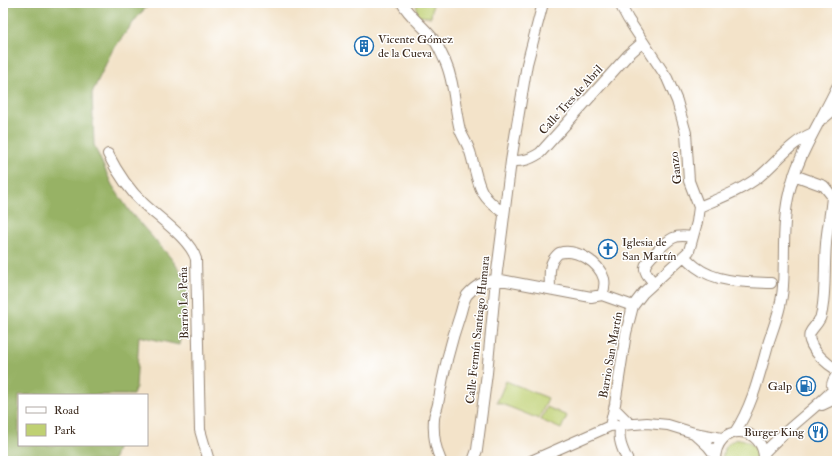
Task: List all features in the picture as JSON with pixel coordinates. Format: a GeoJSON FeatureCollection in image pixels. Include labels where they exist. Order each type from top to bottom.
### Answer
{"type":"FeatureCollection","features":[{"type":"Feature","properties":{"kind":"street"},"geometry":{"type":"LineString","coordinates":[[402,3],[416,22],[431,36],[439,49],[449,73],[461,131],[471,153],[477,180],[484,195],[492,206],[504,214]]}},
{"type":"Feature","properties":{"kind":"street","name":"Calle Fermín Santiago Humara"},"geometry":{"type":"LineString","coordinates":[[473,461],[477,450],[487,373],[496,279],[511,161],[527,64],[543,3]]}},
{"type":"Feature","properties":{"kind":"street","name":"Ganzo"},"geometry":{"type":"LineString","coordinates":[[621,3],[628,19],[666,78],[677,101],[686,132],[689,181],[699,207]]}},
{"type":"Feature","properties":{"kind":"street","name":"Calle Tres de Abril"},"geometry":{"type":"LineString","coordinates":[[511,161],[524,161],[540,153],[628,55],[643,42]]}},
{"type":"Feature","properties":{"kind":"street"},"geometry":{"type":"LineString","coordinates":[[735,432],[742,422],[750,404],[782,294],[785,217],[788,195],[804,151],[837,87]]}},
{"type":"Feature","properties":{"kind":"street"},"geometry":{"type":"LineString","coordinates":[[819,122],[837,107]]}},
{"type":"Feature","properties":{"kind":"street"},"geometry":{"type":"LineString","coordinates":[[699,207],[745,186],[760,176],[797,141],[813,133]]}},
{"type":"Feature","properties":{"kind":"street","name":"Barrio La Peña"},"geometry":{"type":"LineString","coordinates":[[108,154],[124,180],[142,202],[186,241],[195,255],[197,281],[200,430],[209,461]]}},
{"type":"Feature","properties":{"kind":"street"},"geometry":{"type":"LineString","coordinates":[[764,457],[781,435],[813,409],[836,385],[826,363],[814,348],[810,337],[812,330],[819,320],[822,312],[827,223],[832,196],[824,186],[794,175]]}},
{"type":"Feature","properties":{"kind":"street","name":"Barrio San Martín"},"geometry":{"type":"LineString","coordinates":[[610,426],[626,333],[633,306],[643,293],[689,251],[697,222],[699,207]]}},
{"type":"Feature","properties":{"kind":"street"},"geometry":{"type":"LineString","coordinates":[[654,283],[646,272],[645,266],[648,261],[673,238],[679,236],[692,237]]}},
{"type":"Feature","properties":{"kind":"street"},"geometry":{"type":"LineString","coordinates":[[550,289],[551,262],[559,253],[570,252],[580,254],[599,270],[604,281],[602,295]]}},
{"type":"Feature","properties":{"kind":"street"},"geometry":{"type":"LineString","coordinates":[[684,256],[702,270],[722,278],[739,282],[771,283]]}},
{"type":"Feature","properties":{"kind":"street"},"geometry":{"type":"LineString","coordinates":[[441,461],[433,430],[434,417],[453,337],[466,297],[481,283],[496,279]]}},
{"type":"Feature","properties":{"kind":"street","name":"Barrio San Martín"},"geometry":{"type":"LineString","coordinates":[[496,279],[591,297],[602,295],[633,306]]}},
{"type":"Feature","properties":{"kind":"street"},"geometry":{"type":"LineString","coordinates":[[750,404],[749,420],[754,437],[761,446],[764,457]]}},
{"type":"Feature","properties":{"kind":"street","name":"Barrio San Martín"},"geometry":{"type":"LineString","coordinates":[[614,408],[626,424]]}},
{"type":"Feature","properties":{"kind":"street"},"geometry":{"type":"LineString","coordinates":[[531,461],[610,426],[626,424],[647,422],[668,425],[694,433],[722,438]]}},
{"type":"Feature","properties":{"kind":"street"},"geometry":{"type":"LineString","coordinates":[[626,424],[619,432],[619,440],[628,461]]}},
{"type":"Feature","properties":{"kind":"street"},"geometry":{"type":"LineString","coordinates":[[715,458],[716,447],[722,438],[735,432],[744,432],[754,437],[767,438],[781,435]]}},
{"type":"Feature","properties":{"kind":"street"},"geometry":{"type":"LineString","coordinates":[[694,433],[708,446],[715,458]]}},
{"type":"Feature","properties":{"kind":"street","name":"Calle Fermín Santiago Humara"},"geometry":{"type":"LineString","coordinates":[[477,450],[478,461]]}},
{"type":"Feature","properties":{"kind":"green space"},"geometry":{"type":"Polygon","coordinates":[[[3,3],[151,3],[139,15],[112,51],[92,93],[94,145],[112,185],[130,212],[170,257],[189,283],[179,345],[139,336],[136,387],[133,394],[18,394],[18,446],[118,446],[113,461],[3,461],[3,3]]]}},
{"type":"Feature","properties":{"kind":"green space"},"geometry":{"type":"Polygon","coordinates":[[[417,3],[433,3],[431,17],[416,16],[417,3]]]}},
{"type":"Feature","properties":{"kind":"green space"},"geometry":{"type":"Polygon","coordinates":[[[506,381],[548,398],[539,419],[497,402],[506,381]]]}},
{"type":"Feature","properties":{"kind":"green space"},"geometry":{"type":"Polygon","coordinates":[[[547,407],[567,416],[561,429],[541,420],[547,407]]]}},
{"type":"Feature","properties":{"kind":"green space"},"geometry":{"type":"Polygon","coordinates":[[[740,439],[754,446],[757,453],[757,461],[723,461],[723,453],[729,443],[740,439]]]}},
{"type":"Feature","properties":{"kind":"place","name":"Vicente Gómez de la Cueva"},"geometry":{"type":"Point","coordinates":[364,46]}},
{"type":"Feature","properties":{"kind":"place","name":"Iglesia de San Martín"},"geometry":{"type":"Point","coordinates":[608,249]}},
{"type":"Feature","properties":{"kind":"place","name":"Galp"},"geometry":{"type":"Point","coordinates":[806,386]}},
{"type":"Feature","properties":{"kind":"place","name":"Burger King"},"geometry":{"type":"Point","coordinates":[818,432]}}]}
